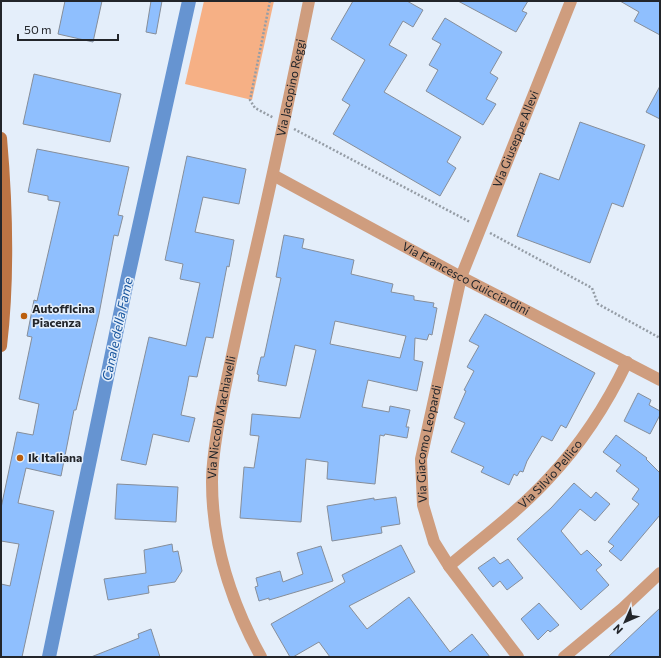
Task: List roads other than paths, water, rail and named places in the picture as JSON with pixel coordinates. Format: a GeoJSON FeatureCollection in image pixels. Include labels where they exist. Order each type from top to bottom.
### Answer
{"type":"FeatureCollection","features":[{"type":"Feature","properties":{"kind":"main road"},"geometry":{"type":"LineString","coordinates":[[1,138],[6,200],[5,316],[1,346]]}},
{"type":"Feature","properties":{"kind":"street","name":"Via Jacopino Reggi"},"geometry":{"type":"LineString","coordinates":[[273,175],[309,1]]}},
{"type":"Feature","properties":{"kind":"street","name":"Via Giuseppe Allevi"},"geometry":{"type":"LineString","coordinates":[[461,277],[571,1]]}},
{"type":"Feature","properties":{"kind":"street","name":"Via Francesco Guicciardini"},"geometry":{"type":"LineString","coordinates":[[273,175],[461,277],[660,380]]}},
{"type":"Feature","properties":{"kind":"street","name":"Via Niccolò Machiavelli"},"geometry":{"type":"LineString","coordinates":[[261,657],[246,630],[232,595],[223,563],[215,519],[212,483],[215,447],[226,380],[273,175]]}},
{"type":"Feature","properties":{"kind":"street","name":"Via Giacomo Leopardi"},"geometry":{"type":"LineString","coordinates":[[461,277],[421,459],[423,505],[434,542],[449,566],[518,657]]}},
{"type":"Feature","properties":{"kind":"street","name":"Via Silvio Pellico"},"geometry":{"type":"LineString","coordinates":[[449,566],[549,479],[583,438],[619,380],[627,362]]}},
{"type":"Feature","properties":{"kind":"street"},"geometry":{"type":"LineString","coordinates":[[564,657],[623,608],[660,573]]}},
{"type":"Feature","properties":{"kind":"waterway","name":"Canale della Fame"},"geometry":{"type":"LineString","coordinates":[[49,657],[127,281],[189,1]]}},
{"type":"Feature","properties":{"kind":"place","name":"Autofficina Piacenza"},"geometry":{"type":"Point","coordinates":[24,316]}},
{"type":"Feature","properties":{"kind":"place","name":"Ik Italiana"},"geometry":{"type":"Point","coordinates":[20,458]}}]}
